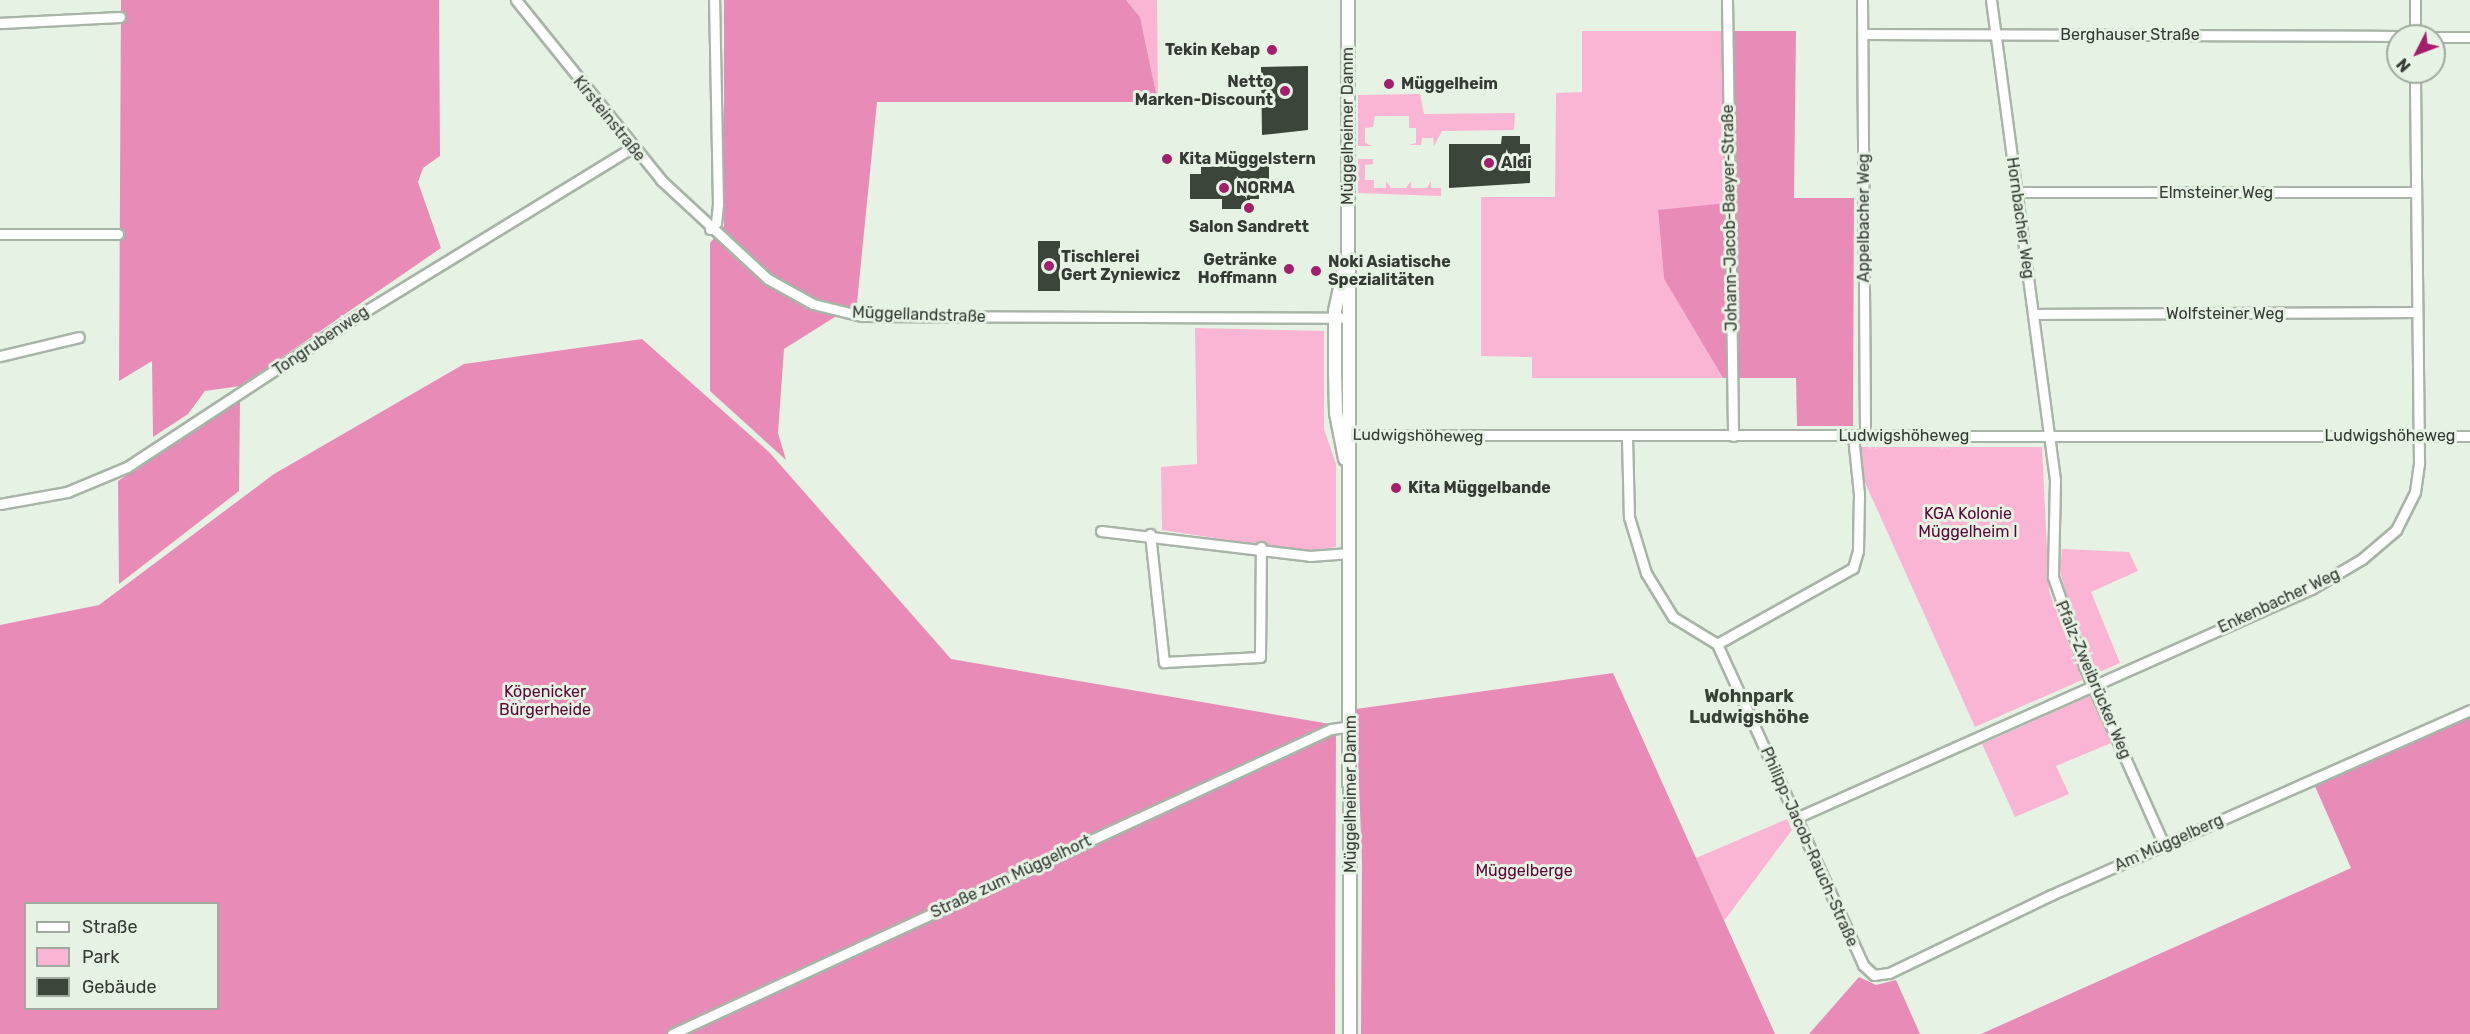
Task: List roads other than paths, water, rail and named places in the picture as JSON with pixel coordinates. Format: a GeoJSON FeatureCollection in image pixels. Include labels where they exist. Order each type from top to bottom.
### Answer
{"type":"FeatureCollection","features":[{"type":"Feature","properties":{"kind":"main road","name":"Müggelheimer Damm"},"geometry":{"type":"LineString","coordinates":[[1345,435],[1349,318],[1348,0]]}},
{"type":"Feature","properties":{"kind":"main road","name":"Müggelheimer Damm"},"geometry":{"type":"LineString","coordinates":[[1348,253],[1336,318],[1349,473],[1352,726],[1350,1034]]}},
{"type":"Feature","properties":{"kind":"street","name":"Kirsteinstraße"},"geometry":{"type":"LineString","coordinates":[[516,0],[631,148],[710,229]]}},
{"type":"Feature","properties":{"kind":"street"},"geometry":{"type":"LineString","coordinates":[[710,229],[716,223],[718,204],[714,0]]}},
{"type":"Feature","properties":{"kind":"street","name":"Johann-Jacob-Baeyer-Straße"},"geometry":{"type":"LineString","coordinates":[[1727,0],[1733,436]]}},
{"type":"Feature","properties":{"kind":"street","name":"Appelbacher Weg"},"geometry":{"type":"LineString","coordinates":[[1862,0],[1865,436]]}},
{"type":"Feature","properties":{"kind":"street","name":"Hornbacher Weg"},"geometry":{"type":"LineString","coordinates":[[1991,0],[2049,436]]}},
{"type":"Feature","properties":{"kind":"street"},"geometry":{"type":"LineString","coordinates":[[2415,0],[2415,24]]}},
{"type":"Feature","properties":{"kind":"street"},"geometry":{"type":"LineString","coordinates":[[0,23],[120,17]]}},
{"type":"Feature","properties":{"kind":"street","name":"Berghauser Straße"},"geometry":{"type":"LineString","coordinates":[[1863,34],[2386,36]]}},
{"type":"Feature","properties":{"kind":"street"},"geometry":{"type":"LineString","coordinates":[[2446,37],[2470,37]]}},
{"type":"Feature","properties":{"kind":"street","name":"Enkenbacher Weg"},"geometry":{"type":"LineString","coordinates":[[1796,818],[2311,589],[2362,559],[2407,515],[2415,492],[2419,436],[2415,84]]}},
{"type":"Feature","properties":{"kind":"street","name":"Tongrubenweg"},"geometry":{"type":"LineString","coordinates":[[0,504],[67,492],[127,468],[354,318],[631,148]]}},
{"type":"Feature","properties":{"kind":"street","name":"Elmsteiner Weg"},"geometry":{"type":"LineString","coordinates":[[2017,192],[2415,192]]}},
{"type":"Feature","properties":{"kind":"street","name":"Müggellandstraße"},"geometry":{"type":"LineString","coordinates":[[710,229],[794,295],[862,316],[1349,318]]}},
{"type":"Feature","properties":{"kind":"street"},"geometry":{"type":"LineString","coordinates":[[0,234],[118,234]]}},
{"type":"Feature","properties":{"kind":"street","name":"Wolfsteiner Weg"},"geometry":{"type":"LineString","coordinates":[[2033,314],[2416,312]]}},
{"type":"Feature","properties":{"kind":"street"},"geometry":{"type":"LineString","coordinates":[[0,356],[79,337]]}},
{"type":"Feature","properties":{"kind":"street","name":"Ludwigshöheweg"},"geometry":{"type":"LineString","coordinates":[[1345,435],[2470,436]]}},
{"type":"Feature","properties":{"kind":"street"},"geometry":{"type":"LineString","coordinates":[[1627,437],[1629,517],[1646,573],[1673,617],[1717,644],[1853,568],[1858,550],[1859,505],[1853,436]]}},
{"type":"Feature","properties":{"kind":"street","name":"Pfalz-Zweibrücker Weg"},"geometry":{"type":"LineString","coordinates":[[2049,436],[2056,494],[2053,577],[2093,685],[2164,845]]}},
{"type":"Feature","properties":{"kind":"street"},"geometry":{"type":"LineString","coordinates":[[1101,531],[1150,534],[1310,556],[1350,554]]}},
{"type":"Feature","properties":{"kind":"street"},"geometry":{"type":"LineString","coordinates":[[1150,534],[1164,662],[1260,657],[1261,548]]}},
{"type":"Feature","properties":{"kind":"street","name":"Philipp-Jacob-Rauch-Straße"},"geometry":{"type":"LineString","coordinates":[[1717,644],[1796,818],[1871,974]]}},
{"type":"Feature","properties":{"kind":"street","name":"Am Müggelberg"},"geometry":{"type":"LineString","coordinates":[[1871,974],[1889,973],[2164,845],[2470,710]]}},
{"type":"Feature","properties":{"kind":"street","name":"Straße zum Müggelhort"},"geometry":{"type":"LineString","coordinates":[[672,1034],[1322,733],[1352,726]]}},
{"type":"Feature","properties":{"kind":"place","name":"Tekin Kebap"},"geometry":{"type":"Point","coordinates":[1272,50]}},
{"type":"Feature","properties":{"kind":"place","name":"Müggelheim"},"geometry":{"type":"Point","coordinates":[1389,84]}},
{"type":"Feature","properties":{"kind":"place","name":"Netto Marken-Discount"},"geometry":{"type":"Point","coordinates":[1285,91]}},
{"type":"Feature","properties":{"kind":"place","name":"Kita Müggelstern"},"geometry":{"type":"Point","coordinates":[1167,159]}},
{"type":"Feature","properties":{"kind":"place","name":"Aldi"},"geometry":{"type":"Point","coordinates":[1489,163]}},
{"type":"Feature","properties":{"kind":"place","name":"NORMA"},"geometry":{"type":"Point","coordinates":[1224,188]}},
{"type":"Feature","properties":{"kind":"place","name":"Salon Sandrett"},"geometry":{"type":"Point","coordinates":[1249,208]}},
{"type":"Feature","properties":{"kind":"place","name":"Tischlerei Gert Zyniewicz"},"geometry":{"type":"Point","coordinates":[1049,266]}},
{"type":"Feature","properties":{"kind":"place","name":"Getränke Hoffmann"},"geometry":{"type":"Point","coordinates":[1289,269]}},
{"type":"Feature","properties":{"kind":"place","name":"Noki Asiatische Spezialitäten"},"geometry":{"type":"Point","coordinates":[1316,271]}},
{"type":"Feature","properties":{"kind":"place","name":"Kita Müggelbande"},"geometry":{"type":"Point","coordinates":[1396,488]}},
{"type":"Feature","properties":{"kind":"district","name":"Wohnpark Ludwigshöhe"},"geometry":{"type":"Point","coordinates":[1749,707]}},
{"type":"Feature","properties":{"kind":"park label","name":"KGA Kolonie Müggelheim I"},"geometry":{"type":"Point","coordinates":[1968,523]}},
{"type":"Feature","properties":{"kind":"park label","name":"Köpenicker Bürgerheide"},"geometry":{"type":"Point","coordinates":[545,701]}},
{"type":"Feature","properties":{"kind":"park label","name":"Müggelberge"},"geometry":{"type":"Point","coordinates":[1524,871]}}]}
